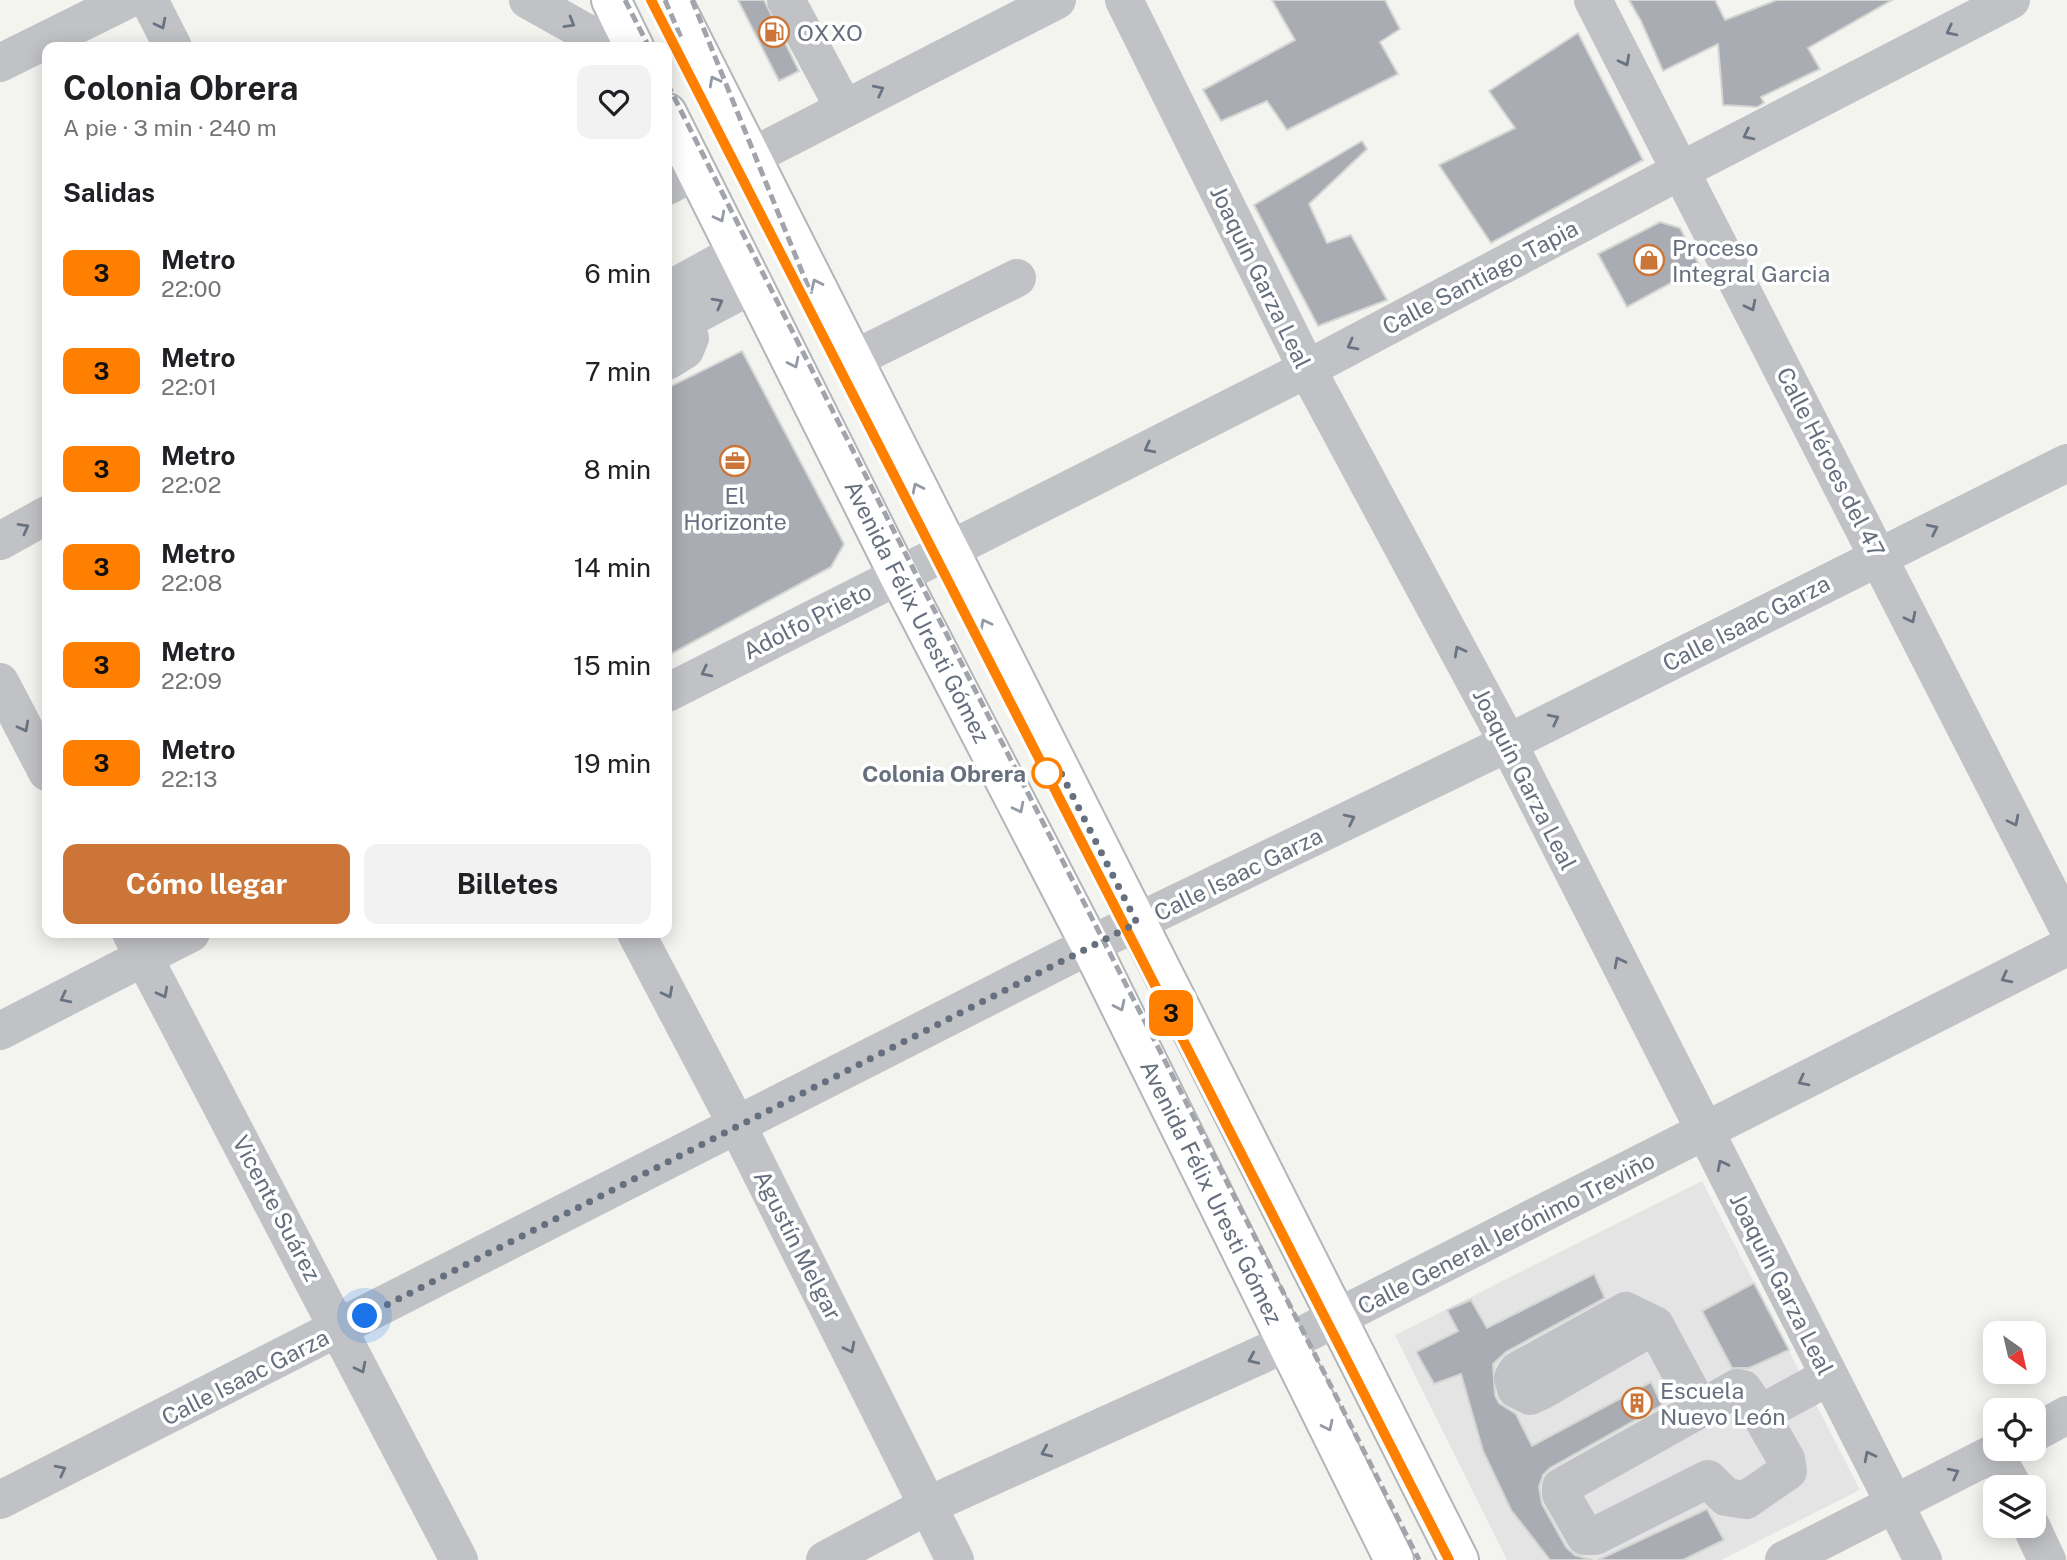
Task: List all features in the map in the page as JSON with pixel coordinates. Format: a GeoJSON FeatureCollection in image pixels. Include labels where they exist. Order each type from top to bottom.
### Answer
{"type":"FeatureCollection","features":[{"type":"Feature","properties":{"kind":"main road"},"geometry":{"type":"LineString","coordinates":[[611,0],[632,42]]}},
{"type":"Feature","properties":{"kind":"main road"},"geometry":{"type":"LineString","coordinates":[[672,0],[1459,1560]]}},
{"type":"Feature","properties":{"kind":"main road","name":"Avenida Félix Uresti Gómez"},"geometry":{"type":"LineString","coordinates":[[672,137],[681,179],[746,268],[898,574],[1090,945],[1394,1560]]}},
{"type":"Feature","properties":{"kind":"street"},"geometry":{"type":"LineString","coordinates":[[42,42],[127,0]]}},
{"type":"Feature","properties":{"kind":"street"},"geometry":{"type":"LineString","coordinates":[[149,0],[170,42]]}},
{"type":"Feature","properties":{"kind":"street"},"geometry":{"type":"LineString","coordinates":[[528,0],[603,42]]}},
{"type":"Feature","properties":{"kind":"street"},"geometry":{"type":"LineString","coordinates":[[786,0],[844,108]]}},
{"type":"Feature","properties":{"kind":"street"},"geometry":{"type":"LineString","coordinates":[[753,156],[1057,0]]}},
{"type":"Feature","properties":{"kind":"street","name":"Joaquín Garza Leal"},"geometry":{"type":"LineString","coordinates":[[1124,0],[1307,369],[1508,743],[1923,1560]]}},
{"type":"Feature","properties":{"kind":"street","name":"Calle Héroes del 47"},"geometry":{"type":"LineString","coordinates":[[1593,0],[2067,926]]}},
{"type":"Feature","properties":{"kind":"street","name":"Calle Santiago Tapia"},"geometry":{"type":"LineString","coordinates":[[947,549],[1307,369],[1682,170],[2011,0]]}},
{"type":"Feature","properties":{"kind":"street"},"geometry":{"type":"LineString","coordinates":[[0,63],[42,42]]}},
{"type":"Feature","properties":{"kind":"street"},"geometry":{"type":"LineString","coordinates":[[672,358],[681,354],[690,338],[674,307],[746,268]]}},
{"type":"Feature","properties":{"kind":"street"},"geometry":{"type":"LineString","coordinates":[[854,359],[1017,278]]}},
{"type":"Feature","properties":{"kind":"street","name":"Calle Isaac Garza"},"geometry":{"type":"LineString","coordinates":[[0,1500],[738,1127],[1090,945],[1508,743],[2067,463]]}},
{"type":"Feature","properties":{"kind":"street"},"geometry":{"type":"LineString","coordinates":[[0,541],[42,518]]}},
{"type":"Feature","properties":{"kind":"street","name":"Adolfo Prieto"},"geometry":{"type":"LineString","coordinates":[[672,690],[947,549]]}},
{"type":"Feature","properties":{"kind":"street"},"geometry":{"type":"LineString","coordinates":[[0,682],[42,762]]}},
{"type":"Feature","properties":{"kind":"street"},"geometry":{"type":"LineString","coordinates":[[0,1031],[138,945],[169,938]]}},
{"type":"Feature","properties":{"kind":"street","name":"Agustín Melgar"},"geometry":{"type":"LineString","coordinates":[[639,938],[738,1127],[955,1560]]}},
{"type":"Feature","properties":{"kind":"street","name":"Vicente Suárez"},"geometry":{"type":"LineString","coordinates":[[138,945],[341,1328],[459,1560]]}},
{"type":"Feature","properties":{"kind":"street","name":"Calle General Jerónimo Treviño"},"geometry":{"type":"LineString","coordinates":[[825,1560],[929,1505],[1337,1319],[2067,947]]}},
{"type":"Feature","properties":{"kind":"street"},"geometry":{"type":"LineString","coordinates":[[1655,1325],[1700,1409]]}},
{"type":"Feature","properties":{"kind":"street"},"geometry":{"type":"LineString","coordinates":[[1760,1414],[1828,1377]]}},
{"type":"Feature","properties":{"kind":"street"},"geometry":{"type":"LineString","coordinates":[[1737,1388],[1743,1389],[1760,1414],[1786,1458],[1788,1471],[1746,1500],[1726,1497],[1708,1479],[1699,1481],[1595,1536],[1586,1536],[1561,1494],[1561,1487],[1737,1388]]}},
{"type":"Feature","properties":{"kind":"street"},"geometry":{"type":"LineString","coordinates":[[2046,1426],[2067,1415]]}},
{"type":"Feature","properties":{"kind":"street"},"geometry":{"type":"LineString","coordinates":[[1784,1560],[1983,1459]]}},
{"type":"Feature","properties":{"kind":"street"},"geometry":{"type":"LineString","coordinates":[[2037,1538],[2047,1560]]}},
{"type":"Feature","properties":{"kind":"shaded area"},"geometry":{"type":"Polygon","coordinates":[[[1702,1181],[1860,1490],[1721,1560],[1507,1560],[1395,1335],[1702,1181]]]}},
{"type":"Feature","properties":{"kind":"building","name":"OXXO"},"geometry":{"type":"Polygon","coordinates":[[[738,0],[764,0],[799,71],[779,81],[738,0]]]}},
{"type":"Feature","properties":{"kind":"building"},"geometry":{"type":"Polygon","coordinates":[[[1272,0],[1385,0],[1400,29],[1380,42],[1398,74],[1287,130],[1267,101],[1221,121],[1203,90],[1295,40],[1272,0]]]}},
{"type":"Feature","properties":{"kind":"building"},"geometry":{"type":"Polygon","coordinates":[[[1629,0],[1715,0],[1725,20],[1777,0],[1892,0],[1808,48],[1820,69],[1761,97],[1764,103],[1757,107],[1723,105],[1718,44],[1663,71],[1629,0]]]}},
{"type":"Feature","properties":{"kind":"building"},"geometry":{"type":"Polygon","coordinates":[[[1578,33],[1643,160],[1491,243],[1439,165],[1515,128],[1489,91],[1578,33]]]}},
{"type":"Feature","properties":{"kind":"building"},"geometry":{"type":"Polygon","coordinates":[[[1362,141],[1367,149],[1309,204],[1327,243],[1351,235],[1387,300],[1318,326],[1254,205],[1362,141]]]}},
{"type":"Feature","properties":{"kind":"building","name":"Proceso Integral Garcia"},"geometry":{"type":"Polygon","coordinates":[[[1660,222],[1680,228],[1700,267],[1627,307],[1598,254],[1660,222]]]}},
{"type":"Feature","properties":{"kind":"building"},"geometry":{"type":"Polygon","coordinates":[[[742,351],[844,544],[831,567],[672,653],[672,386],[742,351]]]}},
{"type":"Feature","properties":{"kind":"building","name":"Escuela Nuevo León"},"geometry":{"type":"Polygon","coordinates":[[[1594,1274],[1605,1298],[1506,1352],[1493,1364],[1495,1395],[1499,1403],[1516,1414],[1532,1446],[1651,1382],[1662,1405],[1550,1468],[1543,1475],[1539,1487],[1542,1504],[1566,1547],[1575,1555],[1592,1560],[1550,1560],[1511,1510],[1483,1451],[1461,1374],[1434,1384],[1416,1352],[1458,1331],[1447,1310],[1471,1300],[1487,1328],[1594,1274]]]}},
{"type":"Feature","properties":{"kind":"building"},"geometry":{"type":"Polygon","coordinates":[[[1754,1283],[1789,1350],[1749,1368],[1732,1368],[1702,1311],[1754,1283]]]}},
{"type":"Feature","properties":{"kind":"building"},"geometry":{"type":"Polygon","coordinates":[[[1707,1509],[1724,1540],[1683,1560],[1598,1560],[1707,1509]]]}},
{"type":"Feature","properties":{"kind":"railway"},"geometry":{"type":"LineString","coordinates":[[625,0],[646,42]]}},
{"type":"Feature","properties":{"kind":"railway"},"geometry":{"type":"LineString","coordinates":[[651,0],[1449,1560]]}},
{"type":"Feature","properties":{"kind":"railway"},"geometry":{"type":"LineString","coordinates":[[665,0],[682,40]]}},
{"type":"Feature","properties":{"kind":"railway"},"geometry":{"type":"LineString","coordinates":[[692,0],[811,294]]}},
{"type":"Feature","properties":{"kind":"railway"},"geometry":{"type":"LineString","coordinates":[[672,93],[1419,1560]]}},
{"type":"Feature","properties":{"kind":"metro line","name":"3"},"geometry":{"type":"LineString","coordinates":[[651,0],[1449,1560]]}},
{"type":"Feature","properties":{"kind":"place","name":"OXXO"},"geometry":{"type":"Point","coordinates":[774,32]}},
{"type":"Feature","properties":{"kind":"place","name":"Proceso Integral Garcia"},"geometry":{"type":"Point","coordinates":[1649,260]}},
{"type":"Feature","properties":{"kind":"place","name":"El Horizonte"},"geometry":{"type":"Point","coordinates":[735,461]}},
{"type":"Feature","properties":{"kind":"place","name":"Colonia Obrera"},"geometry":{"type":"Point","coordinates":[1047,773]}},
{"type":"Feature","properties":{"kind":"place","name":"Escuela Nuevo León"},"geometry":{"type":"Point","coordinates":[1637,1403]}},
{"type":"Feature","properties":{"kind":"route"},"geometry":{"type":"LineString","coordinates":[[365,1316],[1137,923],[1061,773],[1047,773]]}}]}
